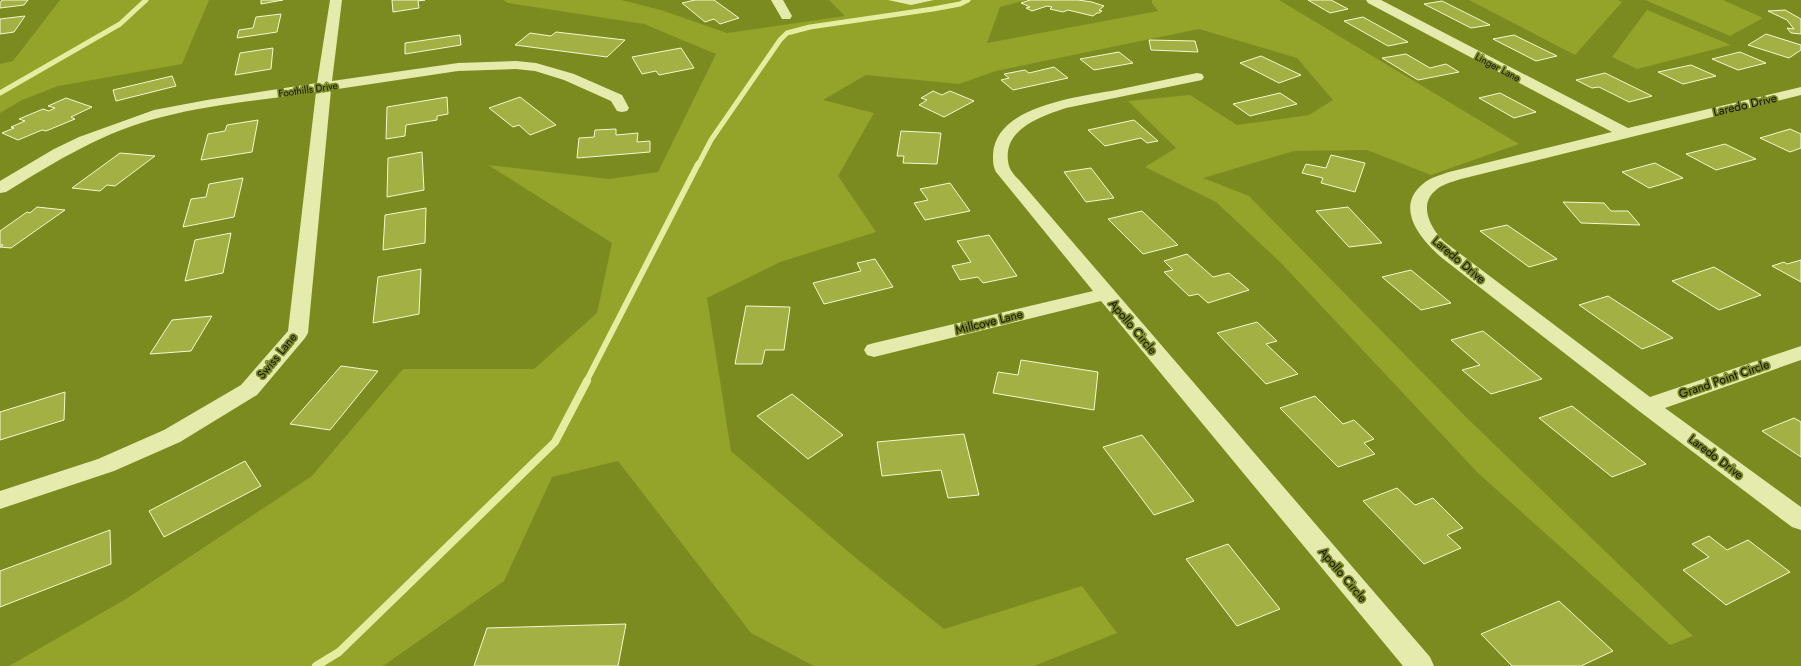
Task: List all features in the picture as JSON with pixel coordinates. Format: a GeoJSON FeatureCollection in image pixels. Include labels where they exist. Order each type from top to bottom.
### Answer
{"type":"FeatureCollection","features":[{"type":"Feature","properties":{"kind":"street","name":"Swiss Lane"},"geometry":{"type":"LineString","coordinates":[[0,500],[106,464],[172,436],[249,390],[298,333],[324,86],[336,0]]}},
{"type":"Feature","properties":{"kind":"street"},"geometry":{"type":"LineString","coordinates":[[777,0],[786,16]]}},
{"type":"Feature","properties":{"kind":"street","name":"Linger Lane"},"geometry":{"type":"LineString","coordinates":[[1372,0],[1624,133]]}},
{"type":"Feature","properties":{"kind":"street","name":"Foothills Drive"},"geometry":{"type":"LineString","coordinates":[[0,188],[60,152],[84,140],[136,120],[179,109],[207,104],[458,67],[516,65],[536,67],[569,77],[617,98],[622,108]]}},
{"type":"Feature","properties":{"kind":"street","name":"Apollo Circle"},"geometry":{"type":"LineString","coordinates":[[1197,77],[1066,104],[1040,111],[1012,129],[1003,141],[1000,152],[1001,166],[1014,185],[1105,294],[1420,666]]}},
{"type":"Feature","properties":{"kind":"street","name":"Laredo Drive"},"geometry":{"type":"LineString","coordinates":[[1801,91],[1455,175],[1433,184],[1422,196],[1418,206],[1420,219],[1427,234],[1448,254],[1647,406],[1801,520]]}},
{"type":"Feature","properties":{"kind":"street","name":"Millcove Lane"},"geometry":{"type":"LineString","coordinates":[[874,350],[1105,294]]}},
{"type":"Feature","properties":{"kind":"street","name":"Grand Point Circle"},"geometry":{"type":"LineString","coordinates":[[1647,406],[1801,354]]}},
{"type":"Feature","properties":{"kind":"lane"},"geometry":{"type":"LineString","coordinates":[[891,0],[911,3],[931,0]]}},
{"type":"Feature","properties":{"kind":"green space"},"geometry":{"type":"Polygon","coordinates":[[[60,0],[209,0],[182,64],[58,86],[22,100],[0,113],[0,64],[13,61],[60,0]]]}},
{"type":"Feature","properties":{"kind":"green space"},"geometry":{"type":"Polygon","coordinates":[[[503,0],[621,0],[661,10],[727,33],[845,16],[829,0],[1027,0],[1000,7],[987,43],[1158,11],[1152,3],[1152,0],[1279,0],[1519,144],[1431,175],[1367,150],[1294,151],[1203,178],[1249,196],[1468,419],[1693,636],[1670,645],[1478,473],[1281,263],[1216,202],[1145,167],[1176,148],[1128,101],[1190,95],[1237,125],[1309,115],[1333,100],[1297,58],[1199,29],[996,71],[959,84],[866,75],[823,100],[874,113],[838,176],[876,232],[780,262],[707,298],[731,451],[851,554],[944,629],[1082,586],[1117,633],[1034,666],[814,666],[751,633],[618,461],[552,477],[504,581],[383,666],[9,666],[126,599],[312,476],[403,369],[534,369],[597,313],[612,243],[488,165],[609,179],[658,172],[716,54],[644,24],[508,3],[503,0]]]}},
{"type":"Feature","properties":{"kind":"green space"},"geometry":{"type":"Polygon","coordinates":[[[1469,0],[1618,0],[1622,2],[1575,55],[1469,0]]]}},
{"type":"Feature","properties":{"kind":"green space"},"geometry":{"type":"Polygon","coordinates":[[[1645,0],[1723,0],[1763,18],[1730,36],[1645,0]]]}},
{"type":"Feature","properties":{"kind":"green space"},"geometry":{"type":"Polygon","coordinates":[[[1647,10],[1731,45],[1637,69],[1612,57],[1647,10]]]}},
{"type":"Feature","properties":{"kind":"building"},"geometry":{"type":"Polygon","coordinates":[[[2,0],[28,0],[24,5],[0,8],[0,3],[2,0]]]}},
{"type":"Feature","properties":{"kind":"building"},"geometry":{"type":"Polygon","coordinates":[[[261,0],[283,0],[261,4],[261,0]]]}},
{"type":"Feature","properties":{"kind":"building"},"geometry":{"type":"Polygon","coordinates":[[[392,0],[425,0],[418,1],[419,8],[393,12],[392,0]]]}},
{"type":"Feature","properties":{"kind":"building"},"geometry":{"type":"Polygon","coordinates":[[[695,0],[714,0],[739,18],[720,24],[714,19],[705,22],[682,3],[695,0]]]}},
{"type":"Feature","properties":{"kind":"building"},"geometry":{"type":"Polygon","coordinates":[[[1030,0],[1078,0],[1104,6],[1099,10],[1102,11],[1093,16],[1068,10],[1063,12],[1050,9],[1052,7],[1047,6],[1032,11],[1026,8],[1030,7],[1021,3],[1030,0]]]}},
{"type":"Feature","properties":{"kind":"building"},"geometry":{"type":"Polygon","coordinates":[[[1308,0],[1331,0],[1348,9],[1330,13],[1308,0]]]}},
{"type":"Feature","properties":{"kind":"building"},"geometry":{"type":"Polygon","coordinates":[[[1442,1],[1490,25],[1471,28],[1424,4],[1442,1]]]}},
{"type":"Feature","properties":{"kind":"building"},"geometry":{"type":"Polygon","coordinates":[[[1785,10],[1801,19],[1801,34],[1791,33],[1787,28],[1794,29],[1787,20],[1768,11],[1785,10]]]}},
{"type":"Feature","properties":{"kind":"building"},"geometry":{"type":"Polygon","coordinates":[[[281,14],[277,32],[237,38],[239,30],[253,28],[256,17],[281,14]]]}},
{"type":"Feature","properties":{"kind":"building"},"geometry":{"type":"Polygon","coordinates":[[[25,16],[14,32],[0,34],[0,19],[25,16]]]}},
{"type":"Feature","properties":{"kind":"building"},"geometry":{"type":"Polygon","coordinates":[[[1363,17],[1408,42],[1388,46],[1344,21],[1363,17]]]}},
{"type":"Feature","properties":{"kind":"building"},"geometry":{"type":"Polygon","coordinates":[[[556,32],[625,40],[607,57],[515,45],[530,33],[551,36],[556,32]]]}},
{"type":"Feature","properties":{"kind":"building"},"geometry":{"type":"Polygon","coordinates":[[[1766,34],[1801,45],[1801,50],[1789,58],[1748,45],[1766,34]]]}},
{"type":"Feature","properties":{"kind":"building"},"geometry":{"type":"Polygon","coordinates":[[[460,35],[461,45],[405,54],[405,43],[460,35]]]}},
{"type":"Feature","properties":{"kind":"building"},"geometry":{"type":"Polygon","coordinates":[[[1514,35],[1557,56],[1536,61],[1493,39],[1514,35]]]}},
{"type":"Feature","properties":{"kind":"building"},"geometry":{"type":"Polygon","coordinates":[[[1149,40],[1195,41],[1198,52],[1151,50],[1149,40]]]}},
{"type":"Feature","properties":{"kind":"building"},"geometry":{"type":"Polygon","coordinates":[[[273,48],[271,69],[235,75],[240,53],[273,48]]]}},
{"type":"Feature","properties":{"kind":"building"},"geometry":{"type":"Polygon","coordinates":[[[681,48],[694,68],[659,75],[656,71],[642,74],[632,57],[681,48]]]}},
{"type":"Feature","properties":{"kind":"building"},"geometry":{"type":"Polygon","coordinates":[[[1119,52],[1133,63],[1094,70],[1080,59],[1119,52]]]}},
{"type":"Feature","properties":{"kind":"building"},"geometry":{"type":"Polygon","coordinates":[[[1740,52],[1766,63],[1738,70],[1712,59],[1740,52]]]}},
{"type":"Feature","properties":{"kind":"building"},"geometry":{"type":"Polygon","coordinates":[[[1406,54],[1430,68],[1446,64],[1459,72],[1418,80],[1382,58],[1406,54]]]}},
{"type":"Feature","properties":{"kind":"building"},"geometry":{"type":"Polygon","coordinates":[[[1261,56],[1301,75],[1279,83],[1240,63],[1261,56]]]}},
{"type":"Feature","properties":{"kind":"building"},"geometry":{"type":"Polygon","coordinates":[[[1691,65],[1716,76],[1683,84],[1658,72],[1691,65]]]}},
{"type":"Feature","properties":{"kind":"building"},"geometry":{"type":"Polygon","coordinates":[[[1054,67],[1068,78],[1013,90],[1001,80],[1009,78],[1004,74],[1025,70],[1029,73],[1054,67]]]}},
{"type":"Feature","properties":{"kind":"building"},"geometry":{"type":"Polygon","coordinates":[[[1605,73],[1652,96],[1629,102],[1599,87],[1592,88],[1576,80],[1605,73]]]}},
{"type":"Feature","properties":{"kind":"building"},"geometry":{"type":"Polygon","coordinates":[[[172,76],[176,86],[116,101],[113,90],[172,76]]]}},
{"type":"Feature","properties":{"kind":"building"},"geometry":{"type":"Polygon","coordinates":[[[933,91],[942,95],[950,91],[974,101],[944,117],[919,105],[927,100],[921,98],[933,91]]]}},
{"type":"Feature","properties":{"kind":"building"},"geometry":{"type":"Polygon","coordinates":[[[1280,93],[1297,104],[1250,116],[1233,104],[1280,93]]]}},
{"type":"Feature","properties":{"kind":"building"},"geometry":{"type":"Polygon","coordinates":[[[1500,93],[1536,112],[1514,118],[1479,98],[1500,93]]]}},
{"type":"Feature","properties":{"kind":"building"},"geometry":{"type":"Polygon","coordinates":[[[447,97],[448,114],[437,116],[437,120],[406,125],[405,136],[386,139],[387,107],[447,97]]]}},
{"type":"Feature","properties":{"kind":"building"},"geometry":{"type":"Polygon","coordinates":[[[520,97],[556,125],[530,135],[519,125],[513,127],[489,108],[520,97]]]}},
{"type":"Feature","properties":{"kind":"building"},"geometry":{"type":"Polygon","coordinates":[[[66,98],[92,107],[71,117],[75,119],[46,131],[42,130],[18,140],[2,133],[25,121],[19,119],[43,109],[49,111],[55,108],[48,106],[66,98]]]}},
{"type":"Feature","properties":{"kind":"building"},"geometry":{"type":"Polygon","coordinates":[[[258,120],[252,152],[201,160],[208,134],[225,131],[227,125],[258,120]]]}},
{"type":"Feature","properties":{"kind":"building"},"geometry":{"type":"Polygon","coordinates":[[[1134,120],[1158,141],[1147,143],[1141,138],[1105,146],[1088,130],[1134,120]]]}},
{"type":"Feature","properties":{"kind":"building"},"geometry":{"type":"Polygon","coordinates":[[[616,129],[616,135],[638,133],[637,142],[650,141],[650,152],[577,158],[579,138],[594,137],[595,130],[616,129]]]}},
{"type":"Feature","properties":{"kind":"building"},"geometry":{"type":"Polygon","coordinates":[[[1790,129],[1801,134],[1801,148],[1790,152],[1760,138],[1790,129]]]}},
{"type":"Feature","properties":{"kind":"building"},"geometry":{"type":"Polygon","coordinates":[[[901,131],[941,133],[937,164],[903,163],[904,156],[897,156],[901,131]]]}},
{"type":"Feature","properties":{"kind":"building"},"geometry":{"type":"Polygon","coordinates":[[[1725,144],[1756,159],[1716,170],[1686,154],[1725,144]]]}},
{"type":"Feature","properties":{"kind":"building"},"geometry":{"type":"Polygon","coordinates":[[[422,152],[424,190],[387,197],[388,158],[422,152]]]}},
{"type":"Feature","properties":{"kind":"building"},"geometry":{"type":"Polygon","coordinates":[[[120,153],[155,156],[115,186],[107,185],[100,191],[72,188],[120,153]]]}},
{"type":"Feature","properties":{"kind":"building"},"geometry":{"type":"Polygon","coordinates":[[[1331,155],[1365,163],[1355,192],[1321,183],[1323,178],[1302,173],[1306,164],[1326,168],[1331,155]]]}},
{"type":"Feature","properties":{"kind":"building"},"geometry":{"type":"Polygon","coordinates":[[[1655,163],[1683,178],[1649,188],[1622,172],[1655,163]]]}},
{"type":"Feature","properties":{"kind":"building"},"geometry":{"type":"Polygon","coordinates":[[[1091,168],[1114,198],[1086,202],[1064,172],[1091,168]]]}},
{"type":"Feature","properties":{"kind":"building"},"geometry":{"type":"Polygon","coordinates":[[[243,178],[234,217],[183,227],[191,199],[206,197],[209,184],[243,178]]]}},
{"type":"Feature","properties":{"kind":"building"},"geometry":{"type":"Polygon","coordinates":[[[950,183],[970,211],[925,220],[914,203],[928,200],[920,189],[950,183]]]}},
{"type":"Feature","properties":{"kind":"building"},"geometry":{"type":"Polygon","coordinates":[[[1563,202],[1604,203],[1611,211],[1628,211],[1640,225],[1581,223],[1563,202]]]}},
{"type":"Feature","properties":{"kind":"building"},"geometry":{"type":"Polygon","coordinates":[[[37,207],[65,210],[11,248],[0,247],[3,245],[0,245],[0,231],[27,212],[30,213],[37,207]]]}},
{"type":"Feature","properties":{"kind":"building"},"geometry":{"type":"Polygon","coordinates":[[[1348,207],[1382,243],[1349,247],[1316,211],[1348,207]]]}},
{"type":"Feature","properties":{"kind":"building"},"geometry":{"type":"Polygon","coordinates":[[[426,208],[425,243],[383,250],[385,215],[426,208]]]}},
{"type":"Feature","properties":{"kind":"building"},"geometry":{"type":"Polygon","coordinates":[[[1142,211],[1178,245],[1143,254],[1108,219],[1142,211]]]}},
{"type":"Feature","properties":{"kind":"building"},"geometry":{"type":"Polygon","coordinates":[[[1507,225],[1557,259],[1529,267],[1480,231],[1507,225]]]}},
{"type":"Feature","properties":{"kind":"building"},"geometry":{"type":"Polygon","coordinates":[[[231,233],[223,273],[185,281],[195,240],[231,233]]]}},
{"type":"Feature","properties":{"kind":"building"},"geometry":{"type":"Polygon","coordinates":[[[989,235],[1017,276],[983,283],[978,277],[960,280],[952,266],[971,262],[957,241],[989,235]]]}},
{"type":"Feature","properties":{"kind":"building"},"geometry":{"type":"Polygon","coordinates":[[[1187,254],[1213,277],[1229,273],[1249,290],[1208,303],[1198,294],[1189,296],[1164,272],[1173,270],[1164,261],[1187,254]]]}},
{"type":"Feature","properties":{"kind":"building"},"geometry":{"type":"Polygon","coordinates":[[[875,259],[893,287],[824,304],[813,283],[861,271],[857,263],[875,259]]]}},
{"type":"Feature","properties":{"kind":"building"},"geometry":{"type":"Polygon","coordinates":[[[1801,260],[1801,282],[1772,266],[1784,262],[1787,264],[1801,260]]]}},
{"type":"Feature","properties":{"kind":"building"},"geometry":{"type":"Polygon","coordinates":[[[1714,267],[1761,295],[1719,310],[1672,281],[1714,267]]]}},
{"type":"Feature","properties":{"kind":"building"},"geometry":{"type":"Polygon","coordinates":[[[421,269],[419,314],[373,323],[378,277],[421,269]]]}},
{"type":"Feature","properties":{"kind":"building"},"geometry":{"type":"Polygon","coordinates":[[[1411,270],[1451,303],[1421,310],[1382,277],[1411,270]]]}},
{"type":"Feature","properties":{"kind":"building"},"geometry":{"type":"Polygon","coordinates":[[[1608,296],[1673,338],[1642,349],[1579,305],[1608,296]]]}},
{"type":"Feature","properties":{"kind":"building"},"geometry":{"type":"Polygon","coordinates":[[[746,306],[790,307],[784,350],[765,350],[762,364],[735,364],[746,306]]]}},
{"type":"Feature","properties":{"kind":"building"},"geometry":{"type":"Polygon","coordinates":[[[212,316],[191,351],[150,354],[172,320],[212,316]]]}},
{"type":"Feature","properties":{"kind":"building"},"geometry":{"type":"Polygon","coordinates":[[[1257,322],[1277,341],[1266,344],[1298,374],[1266,384],[1217,333],[1257,322]]]}},
{"type":"Feature","properties":{"kind":"building"},"geometry":{"type":"Polygon","coordinates":[[[1483,331],[1542,379],[1491,394],[1462,370],[1480,365],[1451,340],[1483,331]]]}},
{"type":"Feature","properties":{"kind":"building"},"geometry":{"type":"Polygon","coordinates":[[[1021,360],[1098,372],[1094,410],[993,393],[998,372],[1018,375],[1021,360]]]}},
{"type":"Feature","properties":{"kind":"building"},"geometry":{"type":"Polygon","coordinates":[[[341,366],[378,371],[330,430],[290,424],[341,366]]]}},
{"type":"Feature","properties":{"kind":"building"},"geometry":{"type":"Polygon","coordinates":[[[65,392],[64,420],[0,440],[0,412],[65,392]]]}},
{"type":"Feature","properties":{"kind":"building"},"geometry":{"type":"Polygon","coordinates":[[[792,394],[843,435],[808,459],[757,416],[792,394]]]}},
{"type":"Feature","properties":{"kind":"building"},"geometry":{"type":"Polygon","coordinates":[[[1315,396],[1343,424],[1354,420],[1374,439],[1364,443],[1375,454],[1338,467],[1280,408],[1315,396]]]}},
{"type":"Feature","properties":{"kind":"building"},"geometry":{"type":"Polygon","coordinates":[[[1572,406],[1646,464],[1612,477],[1539,418],[1572,406]]]}},
{"type":"Feature","properties":{"kind":"building"},"geometry":{"type":"Polygon","coordinates":[[[1794,418],[1801,422],[1801,457],[1762,431],[1794,418]]]}},
{"type":"Feature","properties":{"kind":"building"},"geometry":{"type":"Polygon","coordinates":[[[964,434],[979,495],[948,498],[941,470],[882,476],[877,442],[964,434]]]}},
{"type":"Feature","properties":{"kind":"building"},"geometry":{"type":"Polygon","coordinates":[[[1142,435],[1194,501],[1154,515],[1103,447],[1142,435]]]}},
{"type":"Feature","properties":{"kind":"building"},"geometry":{"type":"Polygon","coordinates":[[[245,461],[261,486],[164,537],[149,511],[245,461]]]}},
{"type":"Feature","properties":{"kind":"building"},"geometry":{"type":"Polygon","coordinates":[[[1397,488],[1415,505],[1433,498],[1463,528],[1447,535],[1461,548],[1424,564],[1363,501],[1397,488]]]}},
{"type":"Feature","properties":{"kind":"building"},"geometry":{"type":"Polygon","coordinates":[[[110,530],[111,564],[0,607],[0,571],[110,530]]]}},
{"type":"Feature","properties":{"kind":"building"},"geometry":{"type":"Polygon","coordinates":[[[1709,536],[1727,550],[1748,540],[1790,572],[1726,605],[1683,570],[1709,557],[1692,544],[1709,536]]]}},
{"type":"Feature","properties":{"kind":"building"},"geometry":{"type":"Polygon","coordinates":[[[1228,544],[1280,609],[1237,626],[1186,559],[1228,544]]]}},
{"type":"Feature","properties":{"kind":"building"},"geometry":{"type":"Polygon","coordinates":[[[1559,601],[1613,651],[1581,666],[1512,666],[1481,634],[1559,601]]]}},
{"type":"Feature","properties":{"kind":"building"},"geometry":{"type":"Polygon","coordinates":[[[626,624],[618,666],[474,666],[487,628],[626,624]]]}},
{"type":"Feature","properties":{"kind":"waterway"},"geometry":{"type":"LineString","coordinates":[[0,93],[120,24],[146,0]]}},
{"type":"Feature","properties":{"kind":"waterway"},"geometry":{"type":"LineString","coordinates":[[698,165],[711,140],[780,40],[787,33],[810,27],[933,9],[960,4],[968,0]]}},
{"type":"Feature","properties":{"kind":"waterway"},"geometry":{"type":"LineString","coordinates":[[586,382],[698,164]]}},
{"type":"Feature","properties":{"kind":"waterway"},"geometry":{"type":"LineString","coordinates":[[316,666],[339,652],[555,442],[587,381]]}}]}
